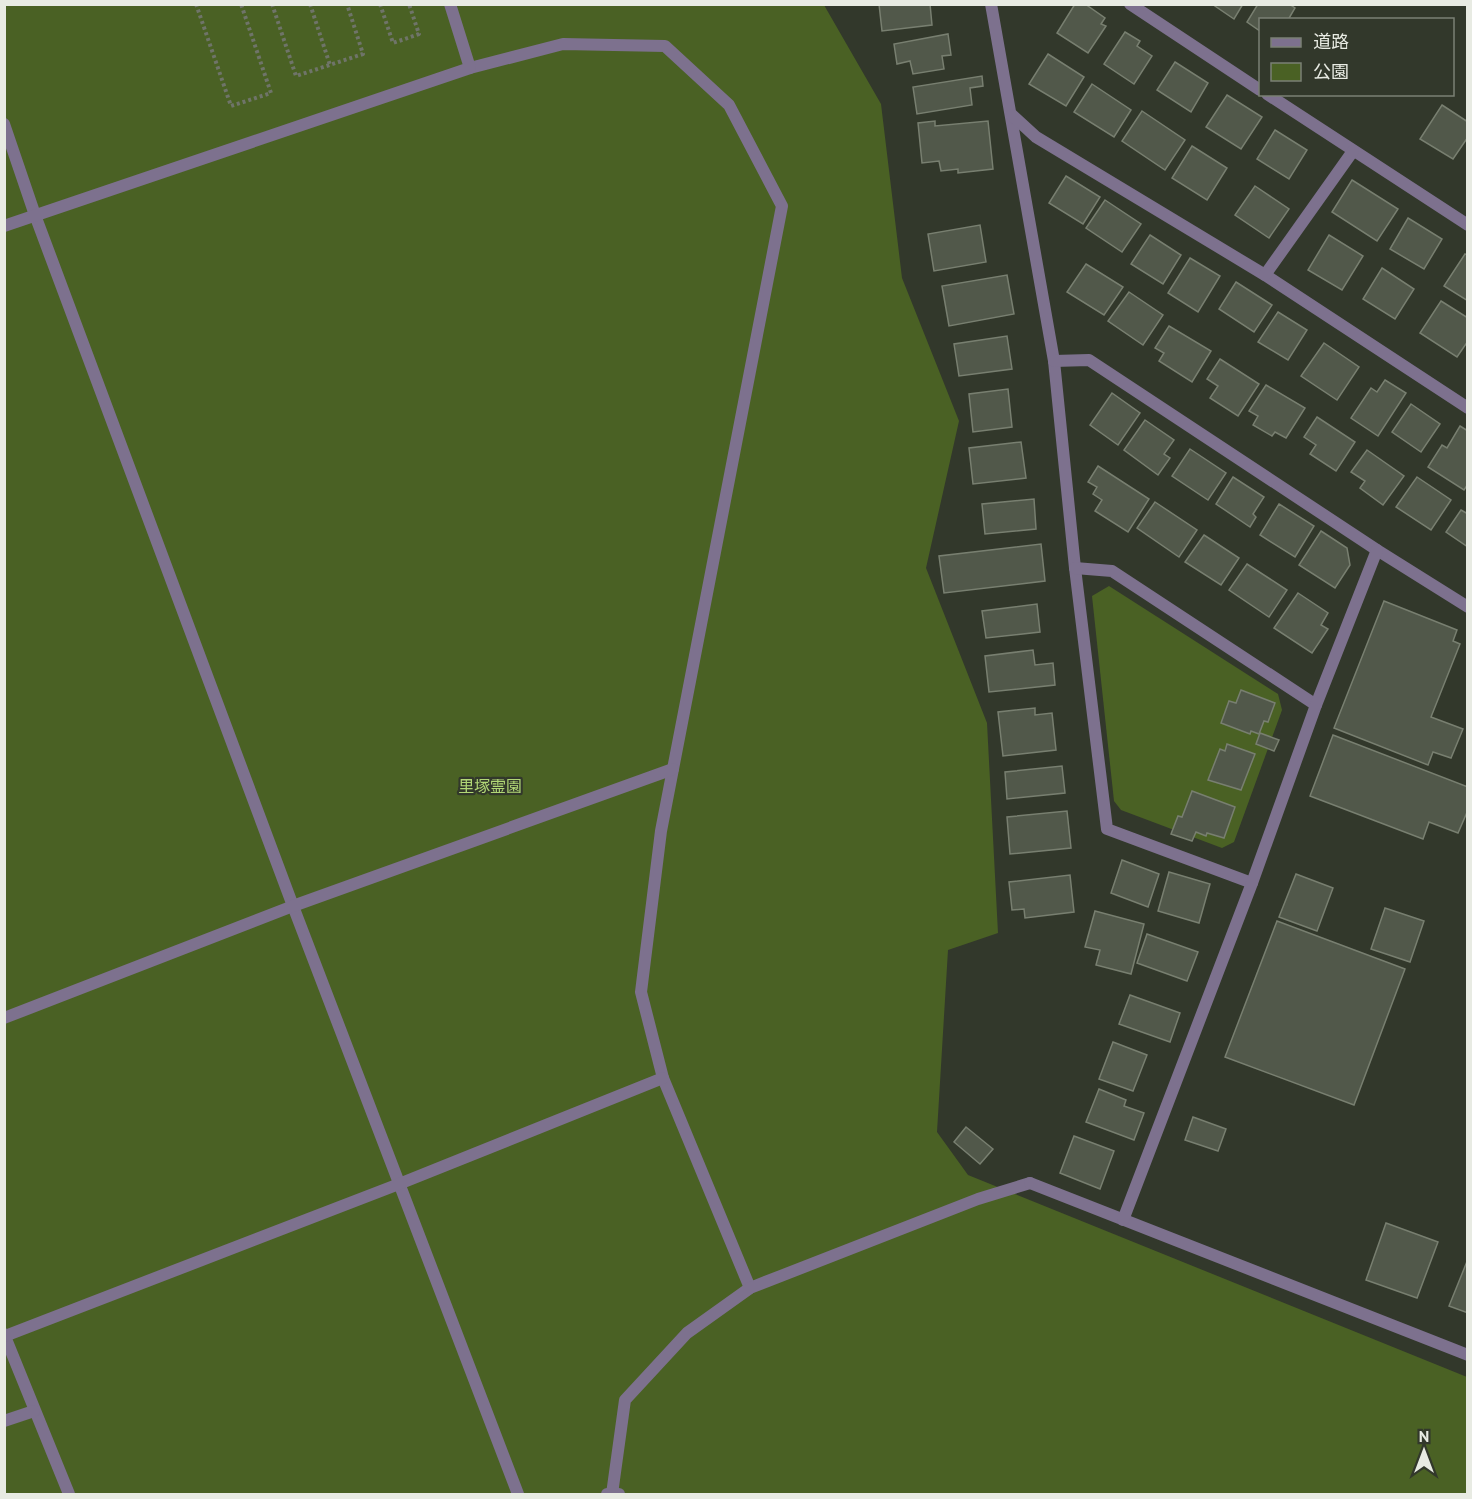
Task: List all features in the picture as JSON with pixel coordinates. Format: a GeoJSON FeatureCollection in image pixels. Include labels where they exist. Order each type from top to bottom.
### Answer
{"type":"FeatureCollection","features":[{"type":"Feature","properties":{"kind":"street"},"geometry":{"type":"LineString","coordinates":[[450,4],[470,68]]}},
{"type":"Feature","properties":{"kind":"street"},"geometry":{"type":"LineString","coordinates":[[991,4],[1054,361],[1075,568],[1107,829],[1252,883]]}},
{"type":"Feature","properties":{"kind":"street"},"geometry":{"type":"LineString","coordinates":[[1130,4],[1259,89]]}},
{"type":"Feature","properties":{"kind":"street"},"geometry":{"type":"LineString","coordinates":[[4,226],[470,68],[564,44],[665,46],[729,105],[782,206],[661,831],[641,992],[663,1078],[750,1288]]}},
{"type":"Feature","properties":{"kind":"street"},"geometry":{"type":"LineString","coordinates":[[1270,96],[1467,225]]}},
{"type":"Feature","properties":{"kind":"street"},"geometry":{"type":"LineString","coordinates":[[1012,115],[1036,137],[1265,276],[1467,408]]}},
{"type":"Feature","properties":{"kind":"street"},"geometry":{"type":"LineString","coordinates":[[4,124],[35,215],[293,906],[518,1494]]}},
{"type":"Feature","properties":{"kind":"street"},"geometry":{"type":"LineString","coordinates":[[1265,276],[1353,151]]}},
{"type":"Feature","properties":{"kind":"street"},"geometry":{"type":"LineString","coordinates":[[1054,361],[1089,360],[1467,607]]}},
{"type":"Feature","properties":{"kind":"street"},"geometry":{"type":"LineString","coordinates":[[1124,1221],[1252,883],[1316,705],[1377,550]]}},
{"type":"Feature","properties":{"kind":"street"},"geometry":{"type":"LineString","coordinates":[[1075,568],[1112,571],[1316,705]]}},
{"type":"Feature","properties":{"kind":"street"},"geometry":{"type":"LineString","coordinates":[[4,1018],[293,906],[673,770]]}},
{"type":"Feature","properties":{"kind":"street"},"geometry":{"type":"LineString","coordinates":[[69,1494],[5,1335],[399,1184],[663,1078]]}},
{"type":"Feature","properties":{"kind":"street"},"geometry":{"type":"LineString","coordinates":[[612,1494],[625,1400],[687,1333],[750,1288],[978,1199],[1030,1183],[1467,1355]]}},
{"type":"Feature","properties":{"kind":"street"},"geometry":{"type":"LineString","coordinates":[[4,1421],[34,1411]]}},
{"type":"Feature","properties":{"kind":"street"},"geometry":{"type":"LineString","coordinates":[[607,1494],[619,1494]]}},
{"type":"Feature","properties":{"kind":"path"},"geometry":{"type":"LineString","coordinates":[[196,4],[231,106],[271,93],[241,4]]}},
{"type":"Feature","properties":{"kind":"path"},"geometry":{"type":"LineString","coordinates":[[272,4],[296,76],[363,54],[347,4]]}},
{"type":"Feature","properties":{"kind":"path"},"geometry":{"type":"LineString","coordinates":[[310,4],[330,65]]}},
{"type":"Feature","properties":{"kind":"path"},"geometry":{"type":"LineString","coordinates":[[380,4],[393,43],[419,34],[409,4]]}},
{"type":"Feature","properties":{"kind":"green space","name":"里塚霊園"},"geometry":{"type":"Polygon","coordinates":[[[5,5],[824,5],[881,104],[902,278],[959,421],[926,568],[987,723],[998,933],[948,950],[937,1132],[968,1175],[1467,1377],[1467,1494],[5,1494],[5,5]]]}},
{"type":"Feature","properties":{"kind":"green space"},"geometry":{"type":"Polygon","coordinates":[[[1109,586],[1278,694],[1282,710],[1234,842],[1222,848],[1121,810],[1114,801],[1092,596],[1109,586]]]}},
{"type":"Feature","properties":{"kind":"building"},"geometry":{"type":"Polygon","coordinates":[[[879,4],[930,4],[932,25],[882,31],[879,4]]]}},
{"type":"Feature","properties":{"kind":"building"},"geometry":{"type":"Polygon","coordinates":[[[1075,4],[1085,4],[1105,18],[1101,24],[1106,26],[1088,53],[1057,33],[1075,4]]]}},
{"type":"Feature","properties":{"kind":"building"},"geometry":{"type":"Polygon","coordinates":[[[1212,4],[1243,4],[1234,19],[1212,4]]]}},
{"type":"Feature","properties":{"kind":"building"},"geometry":{"type":"Polygon","coordinates":[[[1258,4],[1289,4],[1295,8],[1289,18],[1259,18],[1259,30],[1247,22],[1258,4]]]}},
{"type":"Feature","properties":{"kind":"building"},"geometry":{"type":"Polygon","coordinates":[[[1125,32],[1140,41],[1137,46],[1152,56],[1134,84],[1104,64],[1125,32]]]}},
{"type":"Feature","properties":{"kind":"building"},"geometry":{"type":"Polygon","coordinates":[[[948,34],[951,55],[942,56],[944,69],[913,74],[910,61],[897,64],[894,44],[948,34]]]}},
{"type":"Feature","properties":{"kind":"building"},"geometry":{"type":"Polygon","coordinates":[[[1048,54],[1084,77],[1066,106],[1029,84],[1048,54]]]}},
{"type":"Feature","properties":{"kind":"building"},"geometry":{"type":"Polygon","coordinates":[[[1175,62],[1208,83],[1191,112],[1157,90],[1175,62]]]}},
{"type":"Feature","properties":{"kind":"building"},"geometry":{"type":"Polygon","coordinates":[[[982,76],[983,86],[970,88],[972,105],[917,114],[913,87],[982,76]]]}},
{"type":"Feature","properties":{"kind":"building"},"geometry":{"type":"Polygon","coordinates":[[[1092,84],[1131,110],[1114,137],[1074,112],[1092,84]]]}},
{"type":"Feature","properties":{"kind":"building"},"geometry":{"type":"Polygon","coordinates":[[[1227,95],[1262,117],[1241,149],[1206,127],[1227,95]]]}},
{"type":"Feature","properties":{"kind":"building"},"geometry":{"type":"Polygon","coordinates":[[[1442,105],[1468,122],[1468,137],[1453,159],[1420,139],[1442,105]]]}},
{"type":"Feature","properties":{"kind":"building"},"geometry":{"type":"Polygon","coordinates":[[[1142,111],[1185,140],[1165,170],[1122,141],[1142,111]]]}},
{"type":"Feature","properties":{"kind":"building"},"geometry":{"type":"Polygon","coordinates":[[[935,121],[935,126],[988,121],[993,169],[958,173],[958,169],[941,171],[939,161],[922,163],[918,123],[935,121]]]}},
{"type":"Feature","properties":{"kind":"building"},"geometry":{"type":"Polygon","coordinates":[[[1275,130],[1307,150],[1289,179],[1257,159],[1275,130]]]}},
{"type":"Feature","properties":{"kind":"building"},"geometry":{"type":"Polygon","coordinates":[[[1192,146],[1227,168],[1207,200],[1172,178],[1192,146]]]}},
{"type":"Feature","properties":{"kind":"building"},"geometry":{"type":"Polygon","coordinates":[[[1066,176],[1100,197],[1083,224],[1049,203],[1066,176]]]}},
{"type":"Feature","properties":{"kind":"building"},"geometry":{"type":"Polygon","coordinates":[[[1352,180],[1398,209],[1377,241],[1332,212],[1352,180]]]}},
{"type":"Feature","properties":{"kind":"building"},"geometry":{"type":"Polygon","coordinates":[[[1255,186],[1289,209],[1269,238],[1235,215],[1255,186]]]}},
{"type":"Feature","properties":{"kind":"building"},"geometry":{"type":"Polygon","coordinates":[[[1105,200],[1141,224],[1122,252],[1086,228],[1105,200]]]}},
{"type":"Feature","properties":{"kind":"building"},"geometry":{"type":"Polygon","coordinates":[[[1408,218],[1442,239],[1424,269],[1390,249],[1408,218]]]}},
{"type":"Feature","properties":{"kind":"building"},"geometry":{"type":"Polygon","coordinates":[[[980,225],[986,262],[934,271],[928,234],[980,225]]]}},
{"type":"Feature","properties":{"kind":"building"},"geometry":{"type":"Polygon","coordinates":[[[1150,235],[1181,255],[1163,284],[1131,264],[1150,235]]]}},
{"type":"Feature","properties":{"kind":"building"},"geometry":{"type":"Polygon","coordinates":[[[1329,235],[1363,256],[1342,290],[1308,270],[1329,235]]]}},
{"type":"Feature","properties":{"kind":"building"},"geometry":{"type":"Polygon","coordinates":[[[1465,254],[1468,255],[1468,301],[1444,286],[1465,254]]]}},
{"type":"Feature","properties":{"kind":"building"},"geometry":{"type":"Polygon","coordinates":[[[1190,258],[1220,276],[1198,312],[1168,293],[1190,258]]]}},
{"type":"Feature","properties":{"kind":"building"},"geometry":{"type":"Polygon","coordinates":[[[1086,264],[1123,287],[1104,315],[1067,292],[1086,264]]]}},
{"type":"Feature","properties":{"kind":"building"},"geometry":{"type":"Polygon","coordinates":[[[1382,268],[1414,289],[1395,319],[1363,299],[1382,268]]]}},
{"type":"Feature","properties":{"kind":"building"},"geometry":{"type":"Polygon","coordinates":[[[1007,275],[1014,314],[949,326],[942,286],[1007,275]]]}},
{"type":"Feature","properties":{"kind":"building"},"geometry":{"type":"Polygon","coordinates":[[[1236,282],[1272,305],[1254,332],[1219,309],[1236,282]]]}},
{"type":"Feature","properties":{"kind":"building"},"geometry":{"type":"Polygon","coordinates":[[[1129,292],[1163,315],[1143,345],[1108,321],[1129,292]]]}},
{"type":"Feature","properties":{"kind":"building"},"geometry":{"type":"Polygon","coordinates":[[[1441,301],[1468,318],[1468,341],[1457,357],[1420,333],[1441,301]]]}},
{"type":"Feature","properties":{"kind":"building"},"geometry":{"type":"Polygon","coordinates":[[[1278,312],[1307,330],[1288,360],[1258,342],[1278,312]]]}},
{"type":"Feature","properties":{"kind":"building"},"geometry":{"type":"Polygon","coordinates":[[[1169,326],[1211,351],[1192,382],[1159,361],[1164,353],[1155,348],[1169,326]]]}},
{"type":"Feature","properties":{"kind":"building"},"geometry":{"type":"Polygon","coordinates":[[[1007,336],[1012,369],[959,376],[954,344],[1007,336]]]}},
{"type":"Feature","properties":{"kind":"building"},"geometry":{"type":"Polygon","coordinates":[[[1324,343],[1359,367],[1337,400],[1301,376],[1324,343]]]}},
{"type":"Feature","properties":{"kind":"building"},"geometry":{"type":"Polygon","coordinates":[[[1220,359],[1259,384],[1238,416],[1210,398],[1218,386],[1207,379],[1220,359]]]}},
{"type":"Feature","properties":{"kind":"building"},"geometry":{"type":"Polygon","coordinates":[[[1385,380],[1406,393],[1378,436],[1351,418],[1371,388],[1377,392],[1385,380]]]}},
{"type":"Feature","properties":{"kind":"building"},"geometry":{"type":"Polygon","coordinates":[[[1266,385],[1305,408],[1286,438],[1275,432],[1272,436],[1253,425],[1258,416],[1249,411],[1266,385]]]}},
{"type":"Feature","properties":{"kind":"building"},"geometry":{"type":"Polygon","coordinates":[[[1008,389],[1012,427],[973,432],[969,394],[1008,389]]]}},
{"type":"Feature","properties":{"kind":"building"},"geometry":{"type":"Polygon","coordinates":[[[1112,393],[1140,413],[1118,445],[1090,425],[1112,393]]]}},
{"type":"Feature","properties":{"kind":"building"},"geometry":{"type":"Polygon","coordinates":[[[1411,404],[1440,424],[1421,452],[1392,432],[1411,404]]]}},
{"type":"Feature","properties":{"kind":"building"},"geometry":{"type":"Polygon","coordinates":[[[1317,417],[1355,442],[1336,471],[1310,454],[1316,445],[1304,437],[1317,417]]]}},
{"type":"Feature","properties":{"kind":"building"},"geometry":{"type":"Polygon","coordinates":[[[1145,420],[1174,440],[1164,454],[1170,458],[1158,475],[1124,450],[1145,420]]]}},
{"type":"Feature","properties":{"kind":"building"},"geometry":{"type":"Polygon","coordinates":[[[1460,426],[1468,431],[1468,484],[1464,490],[1428,467],[1442,445],[1447,448],[1460,426]]]}},
{"type":"Feature","properties":{"kind":"building"},"geometry":{"type":"Polygon","coordinates":[[[1021,442],[1026,478],[973,484],[969,448],[1021,442]]]}},
{"type":"Feature","properties":{"kind":"building"},"geometry":{"type":"Polygon","coordinates":[[[1190,449],[1226,473],[1208,500],[1172,476],[1190,449]]]}},
{"type":"Feature","properties":{"kind":"building"},"geometry":{"type":"Polygon","coordinates":[[[1367,450],[1404,476],[1383,505],[1360,488],[1365,481],[1351,472],[1367,450]]]}},
{"type":"Feature","properties":{"kind":"building"},"geometry":{"type":"Polygon","coordinates":[[[1098,466],[1149,499],[1128,532],[1095,511],[1102,500],[1093,494],[1097,487],[1088,482],[1098,466]]]}},
{"type":"Feature","properties":{"kind":"building"},"geometry":{"type":"Polygon","coordinates":[[[1233,477],[1264,497],[1253,514],[1256,517],[1250,527],[1216,504],[1233,477]]]}},
{"type":"Feature","properties":{"kind":"building"},"geometry":{"type":"Polygon","coordinates":[[[1417,477],[1451,500],[1431,530],[1396,507],[1417,477]]]}},
{"type":"Feature","properties":{"kind":"building"},"geometry":{"type":"Polygon","coordinates":[[[1034,499],[1036,529],[985,534],[982,504],[1034,499]]]}},
{"type":"Feature","properties":{"kind":"building"},"geometry":{"type":"Polygon","coordinates":[[[1155,502],[1197,530],[1179,557],[1137,528],[1155,502]]]}},
{"type":"Feature","properties":{"kind":"building"},"geometry":{"type":"Polygon","coordinates":[[[1279,504],[1314,526],[1295,557],[1260,535],[1279,504]]]}},
{"type":"Feature","properties":{"kind":"building"},"geometry":{"type":"Polygon","coordinates":[[[1461,510],[1468,514],[1468,547],[1446,532],[1461,510]]]}},
{"type":"Feature","properties":{"kind":"building"},"geometry":{"type":"Polygon","coordinates":[[[1321,531],[1347,548],[1350,565],[1335,588],[1299,565],[1321,531]]]}},
{"type":"Feature","properties":{"kind":"building"},"geometry":{"type":"Polygon","coordinates":[[[1204,535],[1239,558],[1221,585],[1185,562],[1204,535]]]}},
{"type":"Feature","properties":{"kind":"building"},"geometry":{"type":"Polygon","coordinates":[[[1041,544],[1045,581],[944,593],[939,556],[1041,544]]]}},
{"type":"Feature","properties":{"kind":"building"},"geometry":{"type":"Polygon","coordinates":[[[1247,564],[1287,590],[1269,617],[1229,590],[1247,564]]]}},
{"type":"Feature","properties":{"kind":"building"},"geometry":{"type":"Polygon","coordinates":[[[1298,593],[1328,613],[1321,625],[1328,629],[1312,653],[1274,628],[1298,593]]]}},
{"type":"Feature","properties":{"kind":"building"},"geometry":{"type":"Polygon","coordinates":[[[1384,601],[1457,630],[1453,641],[1460,644],[1431,717],[1463,729],[1451,758],[1433,752],[1428,765],[1334,728],[1384,601]]]}},
{"type":"Feature","properties":{"kind":"building"},"geometry":{"type":"Polygon","coordinates":[[[1037,604],[1040,632],[986,638],[982,611],[1037,604]]]}},
{"type":"Feature","properties":{"kind":"building"},"geometry":{"type":"Polygon","coordinates":[[[1033,650],[1035,665],[1053,663],[1055,685],[989,692],[985,656],[1033,650]]]}},
{"type":"Feature","properties":{"kind":"building"},"geometry":{"type":"Polygon","coordinates":[[[1241,690],[1275,703],[1268,722],[1264,721],[1259,734],[1251,731],[1250,734],[1221,723],[1229,701],[1236,703],[1241,690]]]}},
{"type":"Feature","properties":{"kind":"building"},"geometry":{"type":"Polygon","coordinates":[[[1035,708],[1035,715],[1052,713],[1056,750],[1003,756],[998,712],[1035,708]]]}},
{"type":"Feature","properties":{"kind":"building"},"geometry":{"type":"Polygon","coordinates":[[[1260,733],[1279,740],[1274,751],[1256,744],[1260,733]]]}},
{"type":"Feature","properties":{"kind":"building"},"geometry":{"type":"Polygon","coordinates":[[[1333,735],[1468,787],[1468,810],[1458,833],[1429,822],[1423,839],[1310,796],[1333,735]]]}},
{"type":"Feature","properties":{"kind":"building"},"geometry":{"type":"Polygon","coordinates":[[[1227,744],[1255,754],[1241,790],[1208,780],[1220,749],[1225,751],[1227,744]]]}},
{"type":"Feature","properties":{"kind":"building"},"geometry":{"type":"Polygon","coordinates":[[[1062,766],[1065,793],[1007,799],[1005,772],[1062,766]]]}},
{"type":"Feature","properties":{"kind":"building"},"geometry":{"type":"Polygon","coordinates":[[[1192,791],[1235,807],[1224,838],[1207,833],[1206,836],[1196,832],[1192,841],[1171,834],[1178,816],[1182,817],[1192,791]]]}},
{"type":"Feature","properties":{"kind":"building"},"geometry":{"type":"Polygon","coordinates":[[[1067,811],[1071,848],[1010,854],[1007,817],[1067,811]]]}},
{"type":"Feature","properties":{"kind":"building"},"geometry":{"type":"Polygon","coordinates":[[[1122,860],[1159,874],[1148,907],[1111,893],[1122,860]]]}},
{"type":"Feature","properties":{"kind":"building"},"geometry":{"type":"Polygon","coordinates":[[[1169,872],[1210,884],[1199,923],[1158,911],[1169,872]]]}},
{"type":"Feature","properties":{"kind":"building"},"geometry":{"type":"Polygon","coordinates":[[[1296,874],[1333,888],[1317,931],[1279,917],[1296,874]]]}},
{"type":"Feature","properties":{"kind":"building"},"geometry":{"type":"Polygon","coordinates":[[[1070,875],[1074,912],[1025,918],[1024,909],[1012,910],[1009,882],[1070,875]]]}},
{"type":"Feature","properties":{"kind":"building"},"geometry":{"type":"Polygon","coordinates":[[[1385,908],[1424,921],[1410,962],[1371,949],[1385,908]]]}},
{"type":"Feature","properties":{"kind":"building"},"geometry":{"type":"Polygon","coordinates":[[[1095,911],[1144,924],[1131,974],[1096,965],[1100,950],[1085,947],[1095,911]]]}},
{"type":"Feature","properties":{"kind":"building"},"geometry":{"type":"Polygon","coordinates":[[[1277,921],[1405,969],[1354,1105],[1225,1057],[1277,921]]]}},
{"type":"Feature","properties":{"kind":"building"},"geometry":{"type":"Polygon","coordinates":[[[1147,934],[1198,952],[1187,981],[1137,963],[1147,934]]]}},
{"type":"Feature","properties":{"kind":"building"},"geometry":{"type":"Polygon","coordinates":[[[1130,995],[1180,1013],[1170,1042],[1119,1024],[1130,995]]]}},
{"type":"Feature","properties":{"kind":"building"},"geometry":{"type":"Polygon","coordinates":[[[1113,1042],[1147,1055],[1133,1091],[1099,1079],[1113,1042]]]}},
{"type":"Feature","properties":{"kind":"building"},"geometry":{"type":"Polygon","coordinates":[[[1099,1089],[1126,1100],[1124,1106],[1144,1113],[1134,1140],[1086,1122],[1099,1089]]]}},
{"type":"Feature","properties":{"kind":"building"},"geometry":{"type":"Polygon","coordinates":[[[1193,1117],[1226,1129],[1218,1151],[1185,1140],[1193,1117]]]}},
{"type":"Feature","properties":{"kind":"building"},"geometry":{"type":"Polygon","coordinates":[[[966,1127],[993,1149],[980,1164],[954,1142],[966,1127]]]}},
{"type":"Feature","properties":{"kind":"building"},"geometry":{"type":"Polygon","coordinates":[[[1074,1136],[1114,1151],[1100,1189],[1060,1173],[1074,1136]]]}},
{"type":"Feature","properties":{"kind":"building"},"geometry":{"type":"Polygon","coordinates":[[[1386,1223],[1438,1242],[1417,1298],[1366,1280],[1386,1223]]]}},
{"type":"Feature","properties":{"kind":"building"},"geometry":{"type":"Polygon","coordinates":[[[1468,1259],[1468,1313],[1449,1306],[1468,1259]]]}}]}
